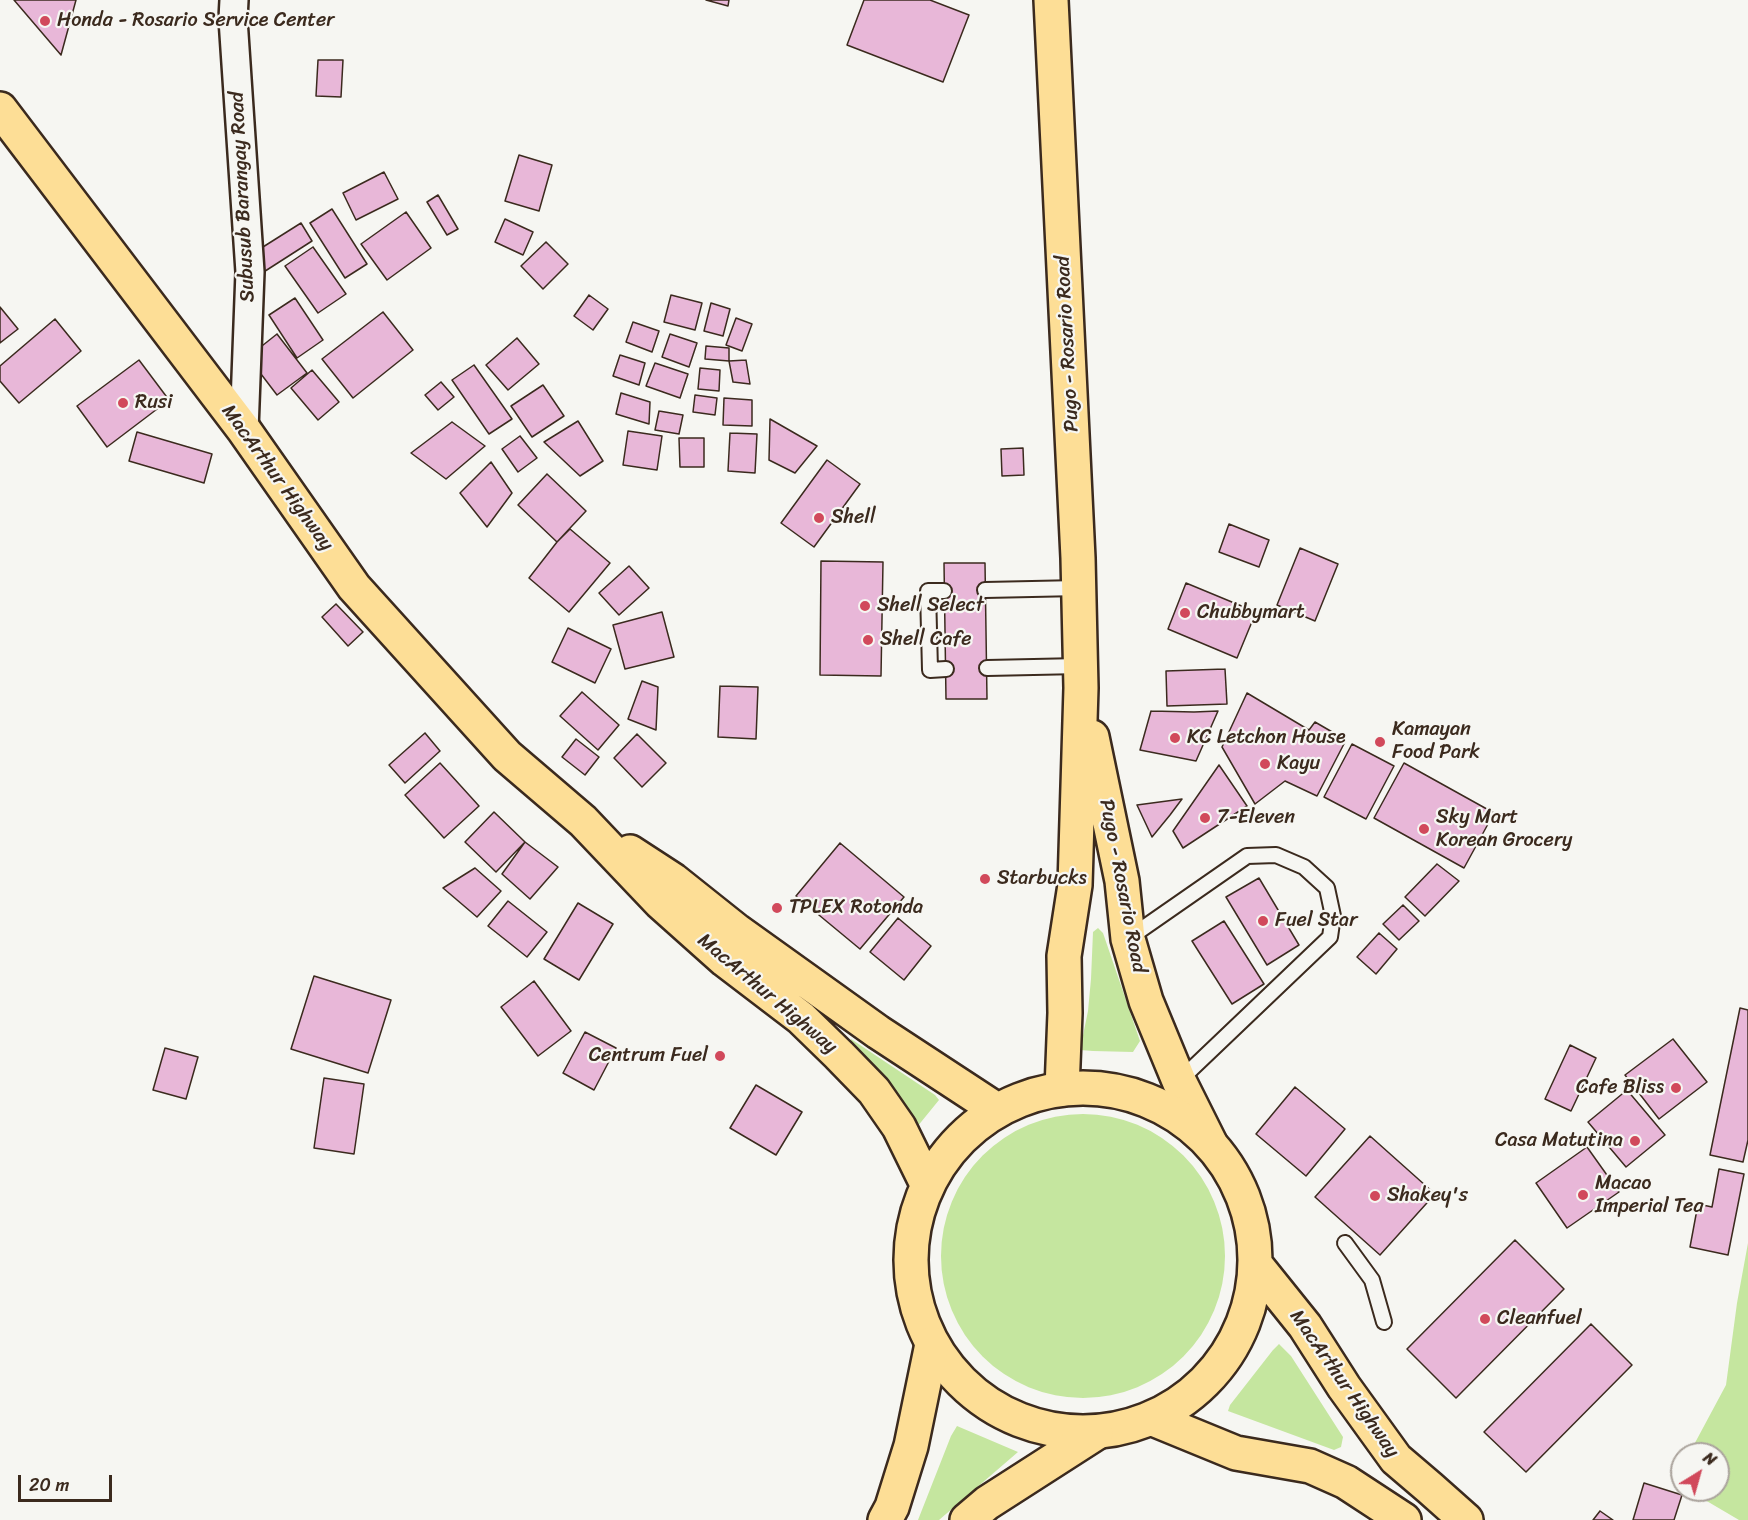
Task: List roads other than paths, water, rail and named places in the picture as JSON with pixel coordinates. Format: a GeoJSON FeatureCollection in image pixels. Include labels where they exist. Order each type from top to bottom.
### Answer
{"type":"FeatureCollection","features":[{"type":"Feature","properties":{"kind":"main road","name":"Pugo - Rosario Road"},"geometry":{"type":"LineString","coordinates":[[1051,0],[1079,588],[1081,677],[1075,885],[1064,956],[1065,1013],[1062,1089]]}},
{"type":"Feature","properties":{"kind":"main road","name":"MacArthur Highway"},"geometry":{"type":"LineString","coordinates":[[0,109],[244,430],[354,587],[507,756],[584,821],[673,880],[737,931],[878,1032],[997,1110]]}},
{"type":"Feature","properties":{"kind":"main road","name":"Pugo - Rosario Road"},"geometry":{"type":"LineString","coordinates":[[1081,677],[1122,881],[1128,939],[1146,1001],[1179,1082],[1210,1143]]}},
{"type":"Feature","properties":{"kind":"main road","name":"MacArthur Highway"},"geometry":{"type":"LineString","coordinates":[[584,821],[660,902],[725,960],[801,1018],[874,1091],[899,1127],[927,1184]]}},
{"type":"Feature","properties":{"kind":"main road"},"geometry":{"type":"LineString","coordinates":[[1062,1089],[1109,1089],[1145,1099],[1180,1118],[1210,1143],[1240,1189],[1254,1234],[1256,1265],[1245,1322],[1219,1367],[1197,1391],[1153,1419],[1123,1429],[1065,1432],[1041,1428],[1010,1417],[987,1403],[960,1381],[932,1344],[913,1293],[911,1241],[927,1184],[959,1138],[997,1110],[1028,1096],[1062,1089]]}},
{"type":"Feature","properties":{"kind":"main road","name":"MacArthur Highway"},"geometry":{"type":"LineString","coordinates":[[1256,1265],[1305,1326],[1344,1387],[1396,1459],[1466,1520]]}},
{"type":"Feature","properties":{"kind":"main road"},"geometry":{"type":"LineString","coordinates":[[885,1520],[892,1507],[911,1446],[932,1344]]}},
{"type":"Feature","properties":{"kind":"main road"},"geometry":{"type":"LineString","coordinates":[[1153,1419],[1236,1453],[1310,1466],[1346,1482],[1404,1520]]}},
{"type":"Feature","properties":{"kind":"main road"},"geometry":{"type":"LineString","coordinates":[[967,1520],[987,1503],[1096,1432]]}},
{"type":"Feature","properties":{"kind":"street","name":"Subusub Barangay Road"},"geometry":{"type":"LineString","coordinates":[[234,0],[234,31],[250,272],[244,430]]}},
{"type":"Feature","properties":{"kind":"lane"},"geometry":{"type":"LineString","coordinates":[[985,590],[1079,588]]}},
{"type":"Feature","properties":{"kind":"lane"},"geometry":{"type":"LineString","coordinates":[[944,591],[927,591],[930,670],[946,669]]}},
{"type":"Feature","properties":{"kind":"lane"},"geometry":{"type":"LineString","coordinates":[[987,668],[1081,677]]}},
{"type":"Feature","properties":{"kind":"lane"},"geometry":{"type":"LineString","coordinates":[[1128,939],[1247,856],[1276,855],[1304,867],[1327,888],[1333,916],[1330,937],[1179,1082]]}},
{"type":"Feature","properties":{"kind":"lane"},"geometry":{"type":"LineString","coordinates":[[1345,1243],[1372,1280],[1384,1322]]}},
{"type":"Feature","properties":{"kind":"place","name":"Honda - Rosario Service Center"},"geometry":{"type":"Point","coordinates":[45,21]}},
{"type":"Feature","properties":{"kind":"place","name":"Rusi"},"geometry":{"type":"Point","coordinates":[123,403]}},
{"type":"Feature","properties":{"kind":"place","name":"Shell"},"geometry":{"type":"Point","coordinates":[819,518]}},
{"type":"Feature","properties":{"kind":"place","name":"Shell Select"},"geometry":{"type":"Point","coordinates":[865,606]}},
{"type":"Feature","properties":{"kind":"place","name":"Chubbymart"},"geometry":{"type":"Point","coordinates":[1185,613]}},
{"type":"Feature","properties":{"kind":"place","name":"Shell Cafe"},"geometry":{"type":"Point","coordinates":[868,640]}},
{"type":"Feature","properties":{"kind":"place","name":"KC Letchon House"},"geometry":{"type":"Point","coordinates":[1175,738]}},
{"type":"Feature","properties":{"kind":"place","name":"Kamayan Food Park"},"geometry":{"type":"Point","coordinates":[1380,742]}},
{"type":"Feature","properties":{"kind":"place","name":"Kayu"},"geometry":{"type":"Point","coordinates":[1265,764]}},
{"type":"Feature","properties":{"kind":"place","name":"7-Eleven"},"geometry":{"type":"Point","coordinates":[1205,818]}},
{"type":"Feature","properties":{"kind":"place","name":"Sky Mart Korean Grocery"},"geometry":{"type":"Point","coordinates":[1424,829]}},
{"type":"Feature","properties":{"kind":"place","name":"Starbucks"},"geometry":{"type":"Point","coordinates":[985,879]}},
{"type":"Feature","properties":{"kind":"place","name":"TPLEX Rotonda"},"geometry":{"type":"Point","coordinates":[777,908]}},
{"type":"Feature","properties":{"kind":"place","name":"Fuel Star"},"geometry":{"type":"Point","coordinates":[1263,921]}},
{"type":"Feature","properties":{"kind":"place","name":"Centrum Fuel"},"geometry":{"type":"Point","coordinates":[720,1056]}},
{"type":"Feature","properties":{"kind":"place","name":"Cafe Bliss"},"geometry":{"type":"Point","coordinates":[1676,1088]}},
{"type":"Feature","properties":{"kind":"place","name":"Casa Matutina"},"geometry":{"type":"Point","coordinates":[1635,1141]}},
{"type":"Feature","properties":{"kind":"place","name":"Macao Imperial Tea"},"geometry":{"type":"Point","coordinates":[1583,1195]}},
{"type":"Feature","properties":{"kind":"place","name":"Shakey's"},"geometry":{"type":"Point","coordinates":[1375,1196]}},
{"type":"Feature","properties":{"kind":"place","name":"Cleanfuel"},"geometry":{"type":"Point","coordinates":[1485,1319]}}]}
